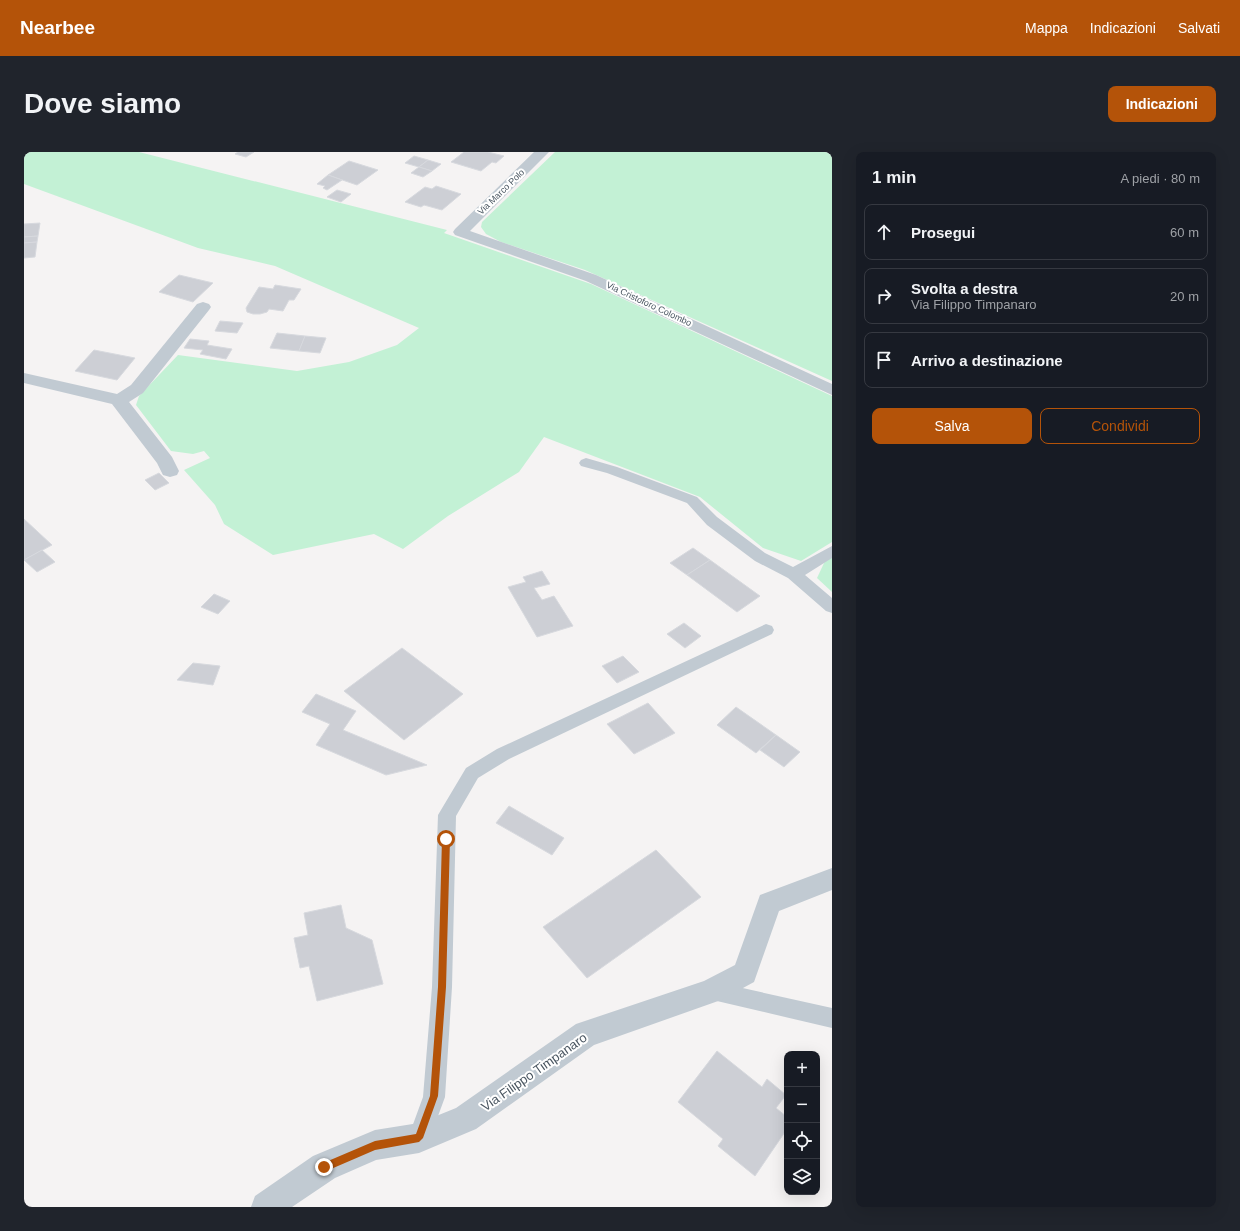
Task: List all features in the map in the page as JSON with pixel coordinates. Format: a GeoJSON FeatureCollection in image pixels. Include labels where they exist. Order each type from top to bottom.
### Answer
{"type":"FeatureCollection","features":[{"type":"Feature","properties":{"kind":"street","name":"Via Marco Polo"},"geometry":{"type":"LineString","coordinates":[[460,232],[542,152]]}},
{"type":"Feature","properties":{"kind":"street","name":"Via Cristoforo Colombo"},"geometry":{"type":"LineString","coordinates":[[460,232],[592,278],[832,390]]}},
{"type":"Feature","properties":{"kind":"street"},"geometry":{"type":"LineString","coordinates":[[119,401],[137,389],[203,307]]}},
{"type":"Feature","properties":{"kind":"street"},"geometry":{"type":"LineString","coordinates":[[24,378],[109,397],[119,401],[124,410],[165,461],[170,471]]}},
{"type":"Feature","properties":{"kind":"street","name":"Via Filippo Timpanaro"},"geometry":{"type":"LineString","coordinates":[[266,1207],[324,1167],[375,1145],[419,1138],[466,1119],[586,1034],[711,991],[745,973],[769,903],[832,879]]}},
{"type":"Feature","properties":{"kind":"lane"},"geometry":{"type":"LineString","coordinates":[[586,463],[612,470],[692,500],[712,521],[760,557],[794,574],[832,607]]}},
{"type":"Feature","properties":{"kind":"lane"},"geometry":{"type":"LineString","coordinates":[[794,574],[832,551]]}},
{"type":"Feature","properties":{"kind":"lane"},"geometry":{"type":"LineString","coordinates":[[419,1138],[434,1096],[442,987],[447,815],[472,773],[503,754],[766,630]]}},
{"type":"Feature","properties":{"kind":"lane"},"geometry":{"type":"LineString","coordinates":[[711,991],[832,1018]]}},
{"type":"Feature","properties":{"kind":"green space"},"geometry":{"type":"Polygon","coordinates":[[[24,152],[139,152],[447,230],[444,233],[591,284],[832,396],[832,542],[801,561],[763,548],[700,497],[544,437],[519,472],[448,516],[403,549],[374,534],[273,555],[224,524],[215,505],[184,470],[210,458],[204,451],[193,454],[171,451],[136,405],[139,396],[178,355],[297,371],[349,362],[397,345],[419,328],[275,266],[198,248],[24,184],[24,152]]]}},
{"type":"Feature","properties":{"kind":"green space"},"geometry":{"type":"Polygon","coordinates":[[[555,152],[832,152],[832,381],[585,270],[501,242],[486,234],[481,227],[482,222],[555,152]]]}},
{"type":"Feature","properties":{"kind":"green space"},"geometry":{"type":"Polygon","coordinates":[[[832,557],[832,592],[817,578],[825,561],[832,557]]]}},
{"type":"Feature","properties":{"kind":"building"},"geometry":{"type":"Polygon","coordinates":[[[238,152],[254,152],[246,157],[235,154],[238,152]]]}},
{"type":"Feature","properties":{"kind":"building"},"geometry":{"type":"Polygon","coordinates":[[[464,152],[488,152],[504,156],[496,163],[492,162],[481,171],[451,162],[464,152]]]}},
{"type":"Feature","properties":{"kind":"building"},"geometry":{"type":"Polygon","coordinates":[[[414,156],[428,160],[419,167],[405,163],[414,156]]]}},
{"type":"Feature","properties":{"kind":"building"},"geometry":{"type":"Polygon","coordinates":[[[428,160],[441,164],[432,171],[419,167],[428,160]]]}},
{"type":"Feature","properties":{"kind":"building"},"geometry":{"type":"Polygon","coordinates":[[[349,161],[378,170],[357,185],[328,175],[349,161]]]}},
{"type":"Feature","properties":{"kind":"building"},"geometry":{"type":"Polygon","coordinates":[[[419,167],[432,171],[423,177],[411,173],[419,167]]]}},
{"type":"Feature","properties":{"kind":"building"},"geometry":{"type":"Polygon","coordinates":[[[328,175],[342,180],[327,190],[323,188],[325,186],[317,184],[328,175]]]}},
{"type":"Feature","properties":{"kind":"building"},"geometry":{"type":"Polygon","coordinates":[[[436,186],[461,194],[442,210],[424,205],[421,207],[405,202],[425,187],[432,189],[436,186]]]}},
{"type":"Feature","properties":{"kind":"building"},"geometry":{"type":"Polygon","coordinates":[[[337,190],[351,194],[341,202],[327,197],[337,190]]]}},
{"type":"Feature","properties":{"kind":"building"},"geometry":{"type":"Polygon","coordinates":[[[40,223],[38,236],[24,237],[24,224],[40,223]]]}},
{"type":"Feature","properties":{"kind":"building"},"geometry":{"type":"Polygon","coordinates":[[[38,236],[37,242],[24,243],[24,237],[38,236]]]}},
{"type":"Feature","properties":{"kind":"building"},"geometry":{"type":"Polygon","coordinates":[[[37,242],[35,257],[24,258],[24,243],[37,242]]]}},
{"type":"Feature","properties":{"kind":"building"},"geometry":{"type":"Polygon","coordinates":[[[179,275],[213,283],[193,302],[159,292],[179,275]]]}},
{"type":"Feature","properties":{"kind":"building"},"geometry":{"type":"Polygon","coordinates":[[[275,285],[301,289],[294,300],[289,300],[283,311],[269,309],[267,312],[260,314],[247,312],[246,308],[259,287],[273,289],[275,285]]]}},
{"type":"Feature","properties":{"kind":"building"},"geometry":{"type":"Polygon","coordinates":[[[220,321],[243,323],[237,333],[215,331],[220,321]]]}},
{"type":"Feature","properties":{"kind":"building"},"geometry":{"type":"Polygon","coordinates":[[[277,333],[305,336],[299,351],[270,348],[277,333]]]}},
{"type":"Feature","properties":{"kind":"building"},"geometry":{"type":"Polygon","coordinates":[[[305,336],[326,338],[320,353],[299,351],[305,336]]]}},
{"type":"Feature","properties":{"kind":"building"},"geometry":{"type":"Polygon","coordinates":[[[190,339],[209,341],[207,345],[232,349],[226,359],[200,354],[203,350],[184,348],[190,339]]]}},
{"type":"Feature","properties":{"kind":"building"},"geometry":{"type":"Polygon","coordinates":[[[94,350],[135,358],[117,380],[75,371],[94,350]]]}},
{"type":"Feature","properties":{"kind":"building"},"geometry":{"type":"Polygon","coordinates":[[[159,473],[169,483],[155,490],[145,480],[159,473]]]}},
{"type":"Feature","properties":{"kind":"building"},"geometry":{"type":"Polygon","coordinates":[[[24,519],[52,545],[24,560],[24,519]]]}},
{"type":"Feature","properties":{"kind":"building"},"geometry":{"type":"Polygon","coordinates":[[[693,548],[710,560],[687,575],[670,563],[693,548]]]}},
{"type":"Feature","properties":{"kind":"building"},"geometry":{"type":"Polygon","coordinates":[[[42,550],[55,562],[37,572],[24,560],[42,550]]]}},
{"type":"Feature","properties":{"kind":"building"},"geometry":{"type":"Polygon","coordinates":[[[710,560],[760,596],[737,612],[687,575],[710,560]]]}},
{"type":"Feature","properties":{"kind":"building"},"geometry":{"type":"Polygon","coordinates":[[[542,571],[550,584],[534,588],[542,600],[554,596],[573,626],[537,637],[508,587],[526,582],[523,577],[542,571]]]}},
{"type":"Feature","properties":{"kind":"building"},"geometry":{"type":"Polygon","coordinates":[[[214,594],[230,601],[218,614],[201,607],[214,594]]]}},
{"type":"Feature","properties":{"kind":"building"},"geometry":{"type":"Polygon","coordinates":[[[684,623],[701,636],[685,648],[667,634],[684,623]]]}},
{"type":"Feature","properties":{"kind":"building"},"geometry":{"type":"Polygon","coordinates":[[[402,648],[463,694],[404,740],[344,691],[402,648]]]}},
{"type":"Feature","properties":{"kind":"building"},"geometry":{"type":"Polygon","coordinates":[[[623,656],[639,672],[617,683],[602,666],[623,656]]]}},
{"type":"Feature","properties":{"kind":"building"},"geometry":{"type":"Polygon","coordinates":[[[193,663],[220,666],[213,685],[177,680],[193,663]]]}},
{"type":"Feature","properties":{"kind":"building"},"geometry":{"type":"Polygon","coordinates":[[[316,694],[356,711],[343,730],[427,765],[386,775],[316,745],[330,724],[302,712],[316,694]]]}},
{"type":"Feature","properties":{"kind":"building"},"geometry":{"type":"Polygon","coordinates":[[[648,703],[675,733],[634,754],[607,724],[648,703]]]}},
{"type":"Feature","properties":{"kind":"building"},"geometry":{"type":"Polygon","coordinates":[[[736,707],[776,735],[756,753],[717,725],[736,707]]]}},
{"type":"Feature","properties":{"kind":"building"},"geometry":{"type":"Polygon","coordinates":[[[776,735],[800,752],[784,767],[760,750],[776,735]]]}},
{"type":"Feature","properties":{"kind":"building"},"geometry":{"type":"Polygon","coordinates":[[[509,806],[564,838],[552,855],[496,823],[509,806]]]}},
{"type":"Feature","properties":{"kind":"building"},"geometry":{"type":"Polygon","coordinates":[[[656,850],[701,897],[587,978],[543,927],[656,850]]]}},
{"type":"Feature","properties":{"kind":"building"},"geometry":{"type":"Polygon","coordinates":[[[341,905],[346,928],[372,940],[383,984],[317,1001],[309,966],[300,968],[294,938],[308,935],[304,913],[341,905]]]}},
{"type":"Feature","properties":{"kind":"building"},"geometry":{"type":"Polygon","coordinates":[[[717,1051],[762,1087],[767,1079],[784,1093],[784,1098],[776,1108],[784,1115],[784,1133],[755,1176],[718,1146],[723,1139],[678,1102],[717,1051]]]}},
{"type":"Feature","properties":{"kind":"route"},"geometry":{"type":"LineString","coordinates":[[324,1167],[375,1145],[419,1138],[434,1096],[442,987],[446,839]]}}]}
